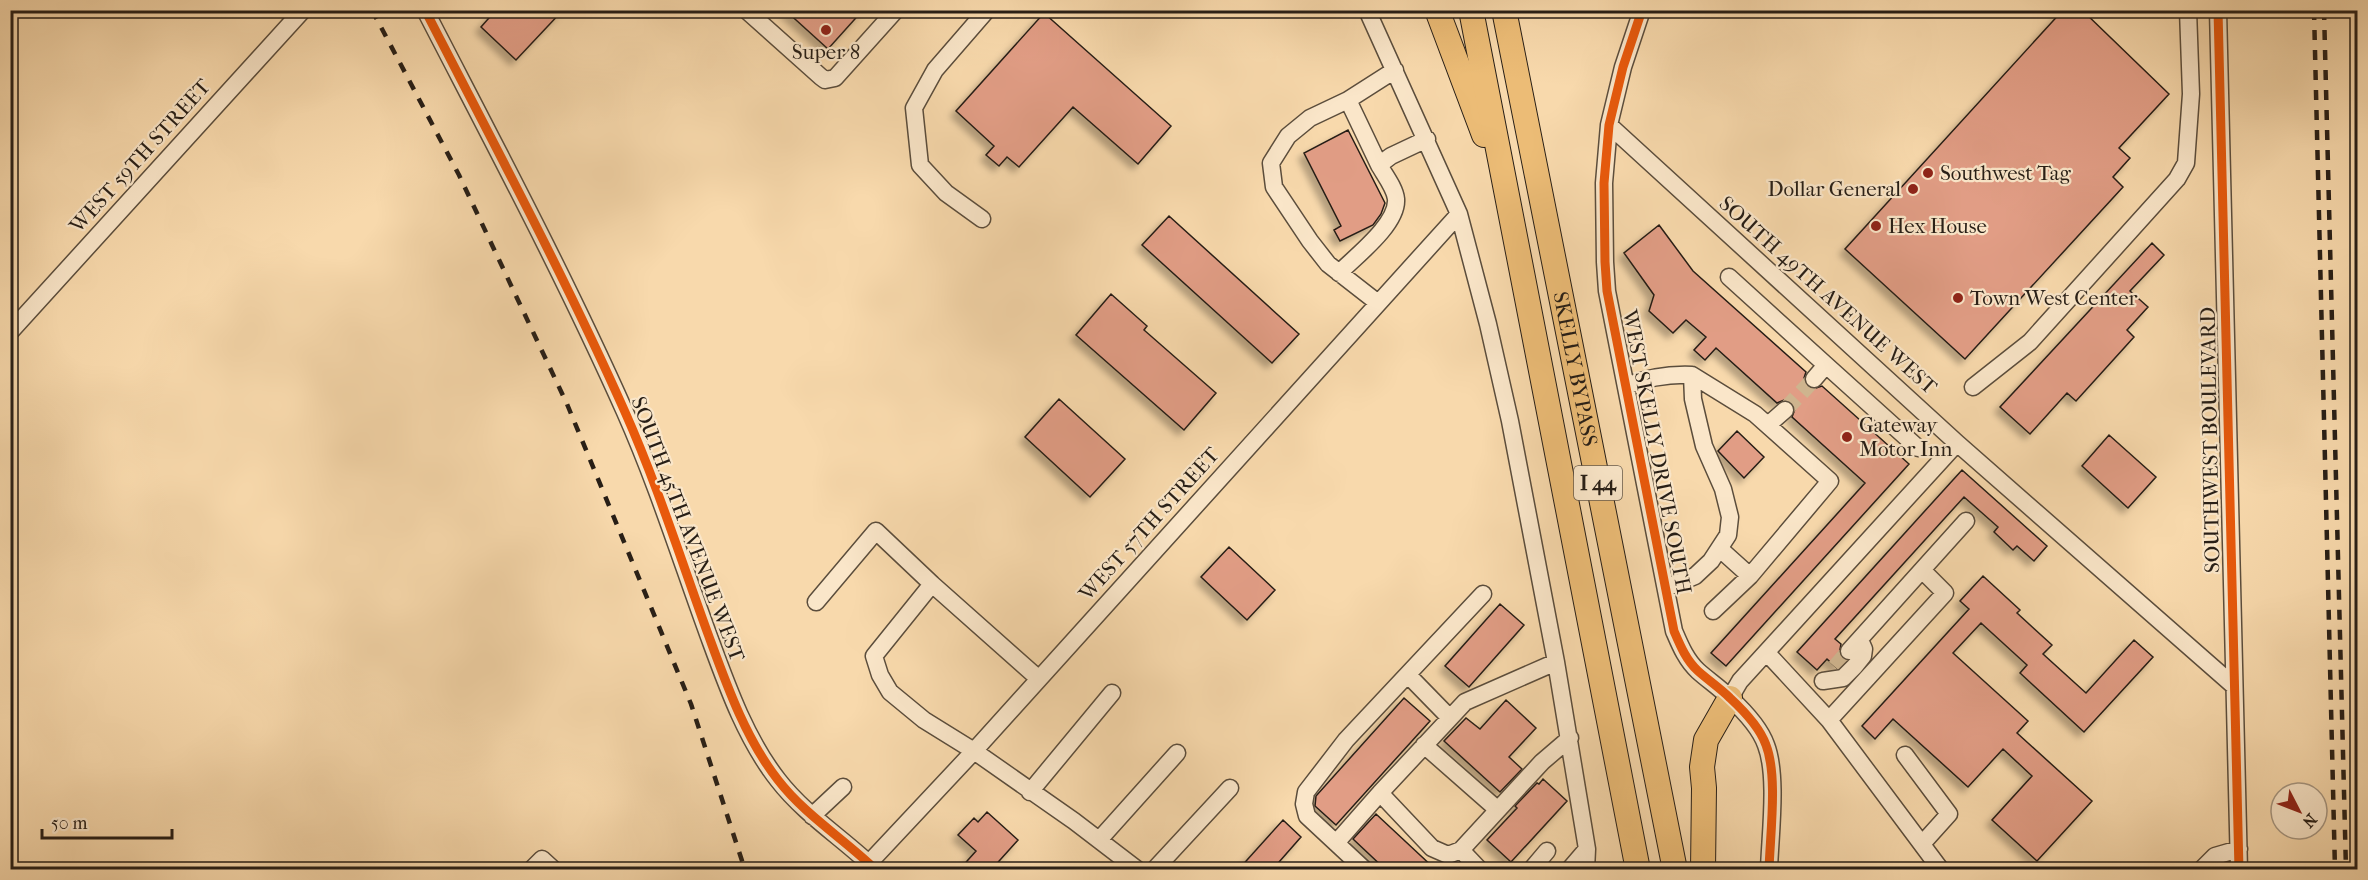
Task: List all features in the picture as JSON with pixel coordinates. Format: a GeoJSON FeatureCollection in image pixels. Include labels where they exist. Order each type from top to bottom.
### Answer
{"type":"FeatureCollection","features":[{"type":"Feature","properties":{"kind":"highway"},"geometry":{"type":"LineString","coordinates":[[1437,10],[1508,199]]}},
{"type":"Feature","properties":{"kind":"highway","name":"SKELLY BYPASS"},"geometry":{"type":"LineString","coordinates":[[1472,10],[1638,870]]}},
{"type":"Feature","properties":{"kind":"highway","name":"SKELLY BYPASS"},"geometry":{"type":"LineString","coordinates":[[1504,10],[1675,870]]}},
{"type":"Feature","properties":{"kind":"highway"},"geometry":{"type":"LineString","coordinates":[[1521,10],[1521,96]]}},
{"type":"Feature","properties":{"kind":"highway"},"geometry":{"type":"LineString","coordinates":[[1703,870],[1702,766],[1706,740],[1730,698]]}},
{"type":"Feature","properties":{"kind":"street","name":"WEST 59TH STREET"},"geometry":{"type":"LineString","coordinates":[[10,332],[303,10]]}},
{"type":"Feature","properties":{"kind":"street","name":"SOUTH 45TH AVENUE WEST"},"geometry":{"type":"LineString","coordinates":[[425,10],[570,293],[609,377],[645,458],[721,669],[753,741],[779,782],[812,816],[873,866]]}},
{"type":"Feature","properties":{"kind":"street"},"geometry":{"type":"LineString","coordinates":[[746,10],[825,80],[835,78],[896,10]]}},
{"type":"Feature","properties":{"kind":"street"},"geometry":{"type":"LineString","coordinates":[[982,219],[946,193],[920,165],[914,108],[935,70],[987,10]]}},
{"type":"Feature","properties":{"kind":"street"},"geometry":{"type":"LineString","coordinates":[[1367,10],[1459,214],[1488,324],[1510,421],[1570,738],[1587,849],[1586,870]]}},
{"type":"Feature","properties":{"kind":"street","name":"WEST SKELLY DRIVE SOUTH"},"geometry":{"type":"LineString","coordinates":[[1642,10],[1623,67],[1610,125],[1604,183],[1607,291],[1674,631],[1683,651],[1696,670],[1730,698],[1766,743],[1772,778],[1768,870]]}},
{"type":"Feature","properties":{"kind":"street"},"geometry":{"type":"LineString","coordinates":[[1973,387],[2030,342],[2177,179],[2186,163],[2191,94],[2188,10]]}},
{"type":"Feature","properties":{"kind":"street","name":"SOUTHWEST BOULEVARD"},"geometry":{"type":"LineString","coordinates":[[2218,10],[2239,870]]}},
{"type":"Feature","properties":{"kind":"street"},"geometry":{"type":"LineString","coordinates":[[1378,303],[1328,264],[1310,242],[1274,187],[1271,163],[1288,136],[1310,118],[1348,100],[1395,70]]}},
{"type":"Feature","properties":{"kind":"street"},"geometry":{"type":"LineString","coordinates":[[2191,94],[2220,95]]}},
{"type":"Feature","properties":{"kind":"street"},"geometry":{"type":"LineString","coordinates":[[1340,273],[1388,225],[1395,208],[1396,198],[1348,100]]}},
{"type":"Feature","properties":{"kind":"street","name":"SOUTH 49TH AVENUE WEST"},"geometry":{"type":"LineString","coordinates":[[1610,125],[1957,443],[2234,686]]}},
{"type":"Feature","properties":{"kind":"street"},"geometry":{"type":"LineString","coordinates":[[1379,165],[1391,156],[1427,139]]}},
{"type":"Feature","properties":{"kind":"street","name":"WEST 57TH STREET"},"geometry":{"type":"LineString","coordinates":[[873,866],[1459,214]]}},
{"type":"Feature","properties":{"kind":"street"},"geometry":{"type":"LineString","coordinates":[[1729,277],[1918,448]]}},
{"type":"Feature","properties":{"kind":"street"},"geometry":{"type":"LineString","coordinates":[[1814,379],[1826,365]]}},
{"type":"Feature","properties":{"kind":"street"},"geometry":{"type":"LineString","coordinates":[[1626,386],[1649,377],[1672,374],[1692,375],[1735,401],[1768,425],[1830,481],[1750,576],[1713,611]]}},
{"type":"Feature","properties":{"kind":"street"},"geometry":{"type":"LineString","coordinates":[[1666,588],[1695,576],[1720,549],[1728,535],[1730,517],[1723,489],[1704,446],[1693,399],[1692,375]]}},
{"type":"Feature","properties":{"kind":"street"},"geometry":{"type":"LineString","coordinates":[[1768,425],[1785,410]]}},
{"type":"Feature","properties":{"kind":"street"},"geometry":{"type":"LineString","coordinates":[[1730,698],[1740,681],[1957,443]]}},
{"type":"Feature","properties":{"kind":"street"},"geometry":{"type":"LineString","coordinates":[[1823,681],[1844,678],[1854,652],[1966,521]]}},
{"type":"Feature","properties":{"kind":"street"},"geometry":{"type":"LineString","coordinates":[[816,603],[876,531],[1039,679]]}},
{"type":"Feature","properties":{"kind":"street"},"geometry":{"type":"LineString","coordinates":[[1720,549],[1750,576]]}},
{"type":"Feature","properties":{"kind":"street"},"geometry":{"type":"LineString","coordinates":[[1828,720],[1945,593],[1922,570]]}},
{"type":"Feature","properties":{"kind":"street"},"geometry":{"type":"LineString","coordinates":[[932,584],[874,656],[880,675],[890,692],[924,720],[974,751],[1138,870]]}},
{"type":"Feature","properties":{"kind":"street"},"geometry":{"type":"LineString","coordinates":[[1365,870],[1307,816],[1304,804],[1306,792],[1346,740],[1483,594]]}},
{"type":"Feature","properties":{"kind":"street"},"geometry":{"type":"LineString","coordinates":[[1854,652],[1868,678]]}},
{"type":"Feature","properties":{"kind":"street"},"geometry":{"type":"LineString","coordinates":[[1767,653],[1828,720],[1938,868]]}},
{"type":"Feature","properties":{"kind":"street"},"geometry":{"type":"LineString","coordinates":[[1336,843],[1465,702],[1556,662]]}},
{"type":"Feature","properties":{"kind":"street"},"geometry":{"type":"LineString","coordinates":[[1808,697],[1835,666]]}},
{"type":"Feature","properties":{"kind":"street"},"geometry":{"type":"LineString","coordinates":[[1408,675],[1450,718]]}},
{"type":"Feature","properties":{"kind":"street"},"geometry":{"type":"LineString","coordinates":[[1030,792],[1112,693]]}},
{"type":"Feature","properties":{"kind":"street"},"geometry":{"type":"LineString","coordinates":[[1380,793],[1432,848],[1448,855],[1461,850],[1542,762],[1570,738]]}},
{"type":"Feature","properties":{"kind":"street"},"geometry":{"type":"LineString","coordinates":[[1424,745],[1498,810]]}},
{"type":"Feature","properties":{"kind":"street"},"geometry":{"type":"LineString","coordinates":[[1099,840],[1177,753]]}},
{"type":"Feature","properties":{"kind":"street"},"geometry":{"type":"LineString","coordinates":[[1905,754],[1949,814],[1922,844]]}},
{"type":"Feature","properties":{"kind":"street"},"geometry":{"type":"LineString","coordinates":[[812,816],[843,787]]}},
{"type":"Feature","properties":{"kind":"street"},"geometry":{"type":"LineString","coordinates":[[1154,870],[1230,788]]}},
{"type":"Feature","properties":{"kind":"street"},"geometry":{"type":"LineString","coordinates":[[1569,870],[1587,849]]}},
{"type":"Feature","properties":{"kind":"street"},"geometry":{"type":"LineString","coordinates":[[2201,870],[2215,856],[2239,849]]}},
{"type":"Feature","properties":{"kind":"street"},"geometry":{"type":"LineString","coordinates":[[1461,850],[1480,870]]}},
{"type":"Feature","properties":{"kind":"street"},"geometry":{"type":"LineString","coordinates":[[1531,870],[1547,851]]}},
{"type":"Feature","properties":{"kind":"building"},"geometry":{"type":"Polygon","coordinates":[[[496,10],[563,10],[516,60],[481,27],[496,10]]]}},
{"type":"Feature","properties":{"kind":"building","name":"Super 8"},"geometry":{"type":"Polygon","coordinates":[[[785,10],[863,10],[828,49],[785,10]]]}},
{"type":"Feature","properties":{"kind":"building"},"geometry":{"type":"Polygon","coordinates":[[[2063,10],[2082,10],[2169,94],[2119,148],[2130,158],[2113,177],[2123,187],[1965,359],[1845,249],[2063,10]]]}},
{"type":"Feature","properties":{"kind":"building"},"geometry":{"type":"Polygon","coordinates":[[[1044,13],[1171,126],[1138,164],[1073,107],[1019,167],[1007,157],[999,166],[986,155],[994,146],[956,111],[1044,13]]]}},
{"type":"Feature","properties":{"kind":"building"},"geometry":{"type":"Polygon","coordinates":[[[1348,130],[1385,203],[1373,225],[1340,241],[1334,230],[1341,226],[1304,153],[1348,130]]]}},
{"type":"Feature","properties":{"kind":"building"},"geometry":{"type":"Polygon","coordinates":[[[1169,216],[1299,334],[1272,363],[1142,245],[1169,216]]]}},
{"type":"Feature","properties":{"kind":"building","name":"Gateway Motor Inn"},"geometry":{"type":"Polygon","coordinates":[[[1659,225],[1693,271],[1806,372],[1804,378],[1807,387],[1813,389],[1822,386],[1909,464],[1726,666],[1711,653],[1865,483],[1792,417],[1795,409],[1792,403],[1784,400],[1777,403],[1716,348],[1705,360],[1694,350],[1706,337],[1686,320],[1673,333],[1649,311],[1654,295],[1624,253],[1659,225]]]}},
{"type":"Feature","properties":{"kind":"building"},"geometry":{"type":"Polygon","coordinates":[[[2152,243],[2164,255],[2130,291],[2148,307],[2127,330],[2134,337],[2076,401],[2067,393],[2030,434],[2000,407],[2152,243]]]}},
{"type":"Feature","properties":{"kind":"building"},"geometry":{"type":"Polygon","coordinates":[[[1111,294],[1147,326],[1144,330],[1216,393],[1184,430],[1076,335],[1111,294]]]}},
{"type":"Feature","properties":{"kind":"building"},"geometry":{"type":"Polygon","coordinates":[[[1059,399],[1125,459],[1090,497],[1025,437],[1059,399]]]}},
{"type":"Feature","properties":{"kind":"building"},"geometry":{"type":"Polygon","coordinates":[[[1737,431],[1764,457],[1744,478],[1718,451],[1737,431]]]}},
{"type":"Feature","properties":{"kind":"building"},"geometry":{"type":"Polygon","coordinates":[[[2109,435],[2156,477],[2128,508],[2082,466],[2109,435]]]}},
{"type":"Feature","properties":{"kind":"building"},"geometry":{"type":"Polygon","coordinates":[[[1962,470],[2047,546],[2034,561],[2017,546],[2013,550],[1994,532],[1998,527],[1964,497],[1835,639],[1841,644],[1839,655],[1845,661],[1837,668],[1827,659],[1817,670],[1797,652],[1962,470]]]}},
{"type":"Feature","properties":{"kind":"building"},"geometry":{"type":"Polygon","coordinates":[[[1229,547],[1275,590],[1247,620],[1201,577],[1229,547]]]}},
{"type":"Feature","properties":{"kind":"building"},"geometry":{"type":"Polygon","coordinates":[[[1983,576],[2020,610],[2017,613],[2052,645],[2043,654],[2086,693],[2134,640],[2153,657],[2084,732],[2020,673],[2027,665],[1981,623],[1953,653],[2028,721],[2017,733],[2092,801],[2037,861],[1992,820],[2032,776],[2003,749],[1968,787],[1893,719],[1875,739],[1862,726],[1969,609],[1960,601],[1983,576]]]}},
{"type":"Feature","properties":{"kind":"building"},"geometry":{"type":"Polygon","coordinates":[[[1500,604],[1524,625],[1469,687],[1445,666],[1500,604]]]}},
{"type":"Feature","properties":{"kind":"building"},"geometry":{"type":"Polygon","coordinates":[[[1404,698],[1430,721],[1336,825],[1315,806],[1316,796],[1404,698]]]}},
{"type":"Feature","properties":{"kind":"building"},"geometry":{"type":"Polygon","coordinates":[[[1506,700],[1536,728],[1509,757],[1522,769],[1500,792],[1444,741],[1466,718],[1480,729],[1506,700]]]}},
{"type":"Feature","properties":{"kind":"building"},"geometry":{"type":"Polygon","coordinates":[[[1543,779],[1567,801],[1511,862],[1487,840],[1517,808],[1515,806],[1543,779]]]}},
{"type":"Feature","properties":{"kind":"building"},"geometry":{"type":"Polygon","coordinates":[[[987,812],[1018,840],[991,870],[959,870],[976,851],[958,835],[974,818],[978,822],[987,812]]]}},
{"type":"Feature","properties":{"kind":"building"},"geometry":{"type":"Polygon","coordinates":[[[1376,814],[1436,870],[1386,870],[1353,839],[1376,814]]]}},
{"type":"Feature","properties":{"kind":"building"},"geometry":{"type":"Polygon","coordinates":[[[1283,820],[1301,837],[1272,870],[1238,870],[1283,820]]]}},
{"type":"Feature","properties":{"kind":"tunnel"},"geometry":{"type":"LineString","coordinates":[[1785,410],[1814,379]]}},
{"type":"Feature","properties":{"kind":"tunnel"},"geometry":{"type":"LineString","coordinates":[[1835,667],[1849,651]]}},
{"type":"Feature","properties":{"kind":"railway"},"geometry":{"type":"LineString","coordinates":[[372,10],[459,175],[567,404],[691,704],[745,870]]}},
{"type":"Feature","properties":{"kind":"railway"},"geometry":{"type":"LineString","coordinates":[[2314,10],[2335,870]]}},
{"type":"Feature","properties":{"kind":"railway"},"geometry":{"type":"LineString","coordinates":[[2324,10],[2346,870]]}},
{"type":"Feature","properties":{"kind":"cycle path"},"geometry":{"type":"LineString","coordinates":[[425,10],[553,260],[625,412],[658,494],[722,672],[746,728],[766,764],[789,793],[812,816],[876,870]]}},
{"type":"Feature","properties":{"kind":"cycle path"},"geometry":{"type":"LineString","coordinates":[[1642,10],[1623,67],[1609,125],[1604,183],[1607,291],[1674,631],[1694,667],[1746,714],[1763,739],[1770,758],[1772,823],[1769,870]]}},
{"type":"Feature","properties":{"kind":"cycle path"},"geometry":{"type":"LineString","coordinates":[[2218,10],[2239,870]]}},
{"type":"Feature","properties":{"kind":"place","name":"Super 8"},"geometry":{"type":"Point","coordinates":[826,30]}},
{"type":"Feature","properties":{"kind":"place","name":"Southwest Tag"},"geometry":{"type":"Point","coordinates":[1928,173]}},
{"type":"Feature","properties":{"kind":"place","name":"Dollar General"},"geometry":{"type":"Point","coordinates":[1913,189]}},
{"type":"Feature","properties":{"kind":"place","name":"Hex House"},"geometry":{"type":"Point","coordinates":[1876,226]}},
{"type":"Feature","properties":{"kind":"place","name":"Town West Center"},"geometry":{"type":"Point","coordinates":[1958,298]}},
{"type":"Feature","properties":{"kind":"place","name":"Gateway Motor Inn"},"geometry":{"type":"Point","coordinates":[1847,437]}}]}
